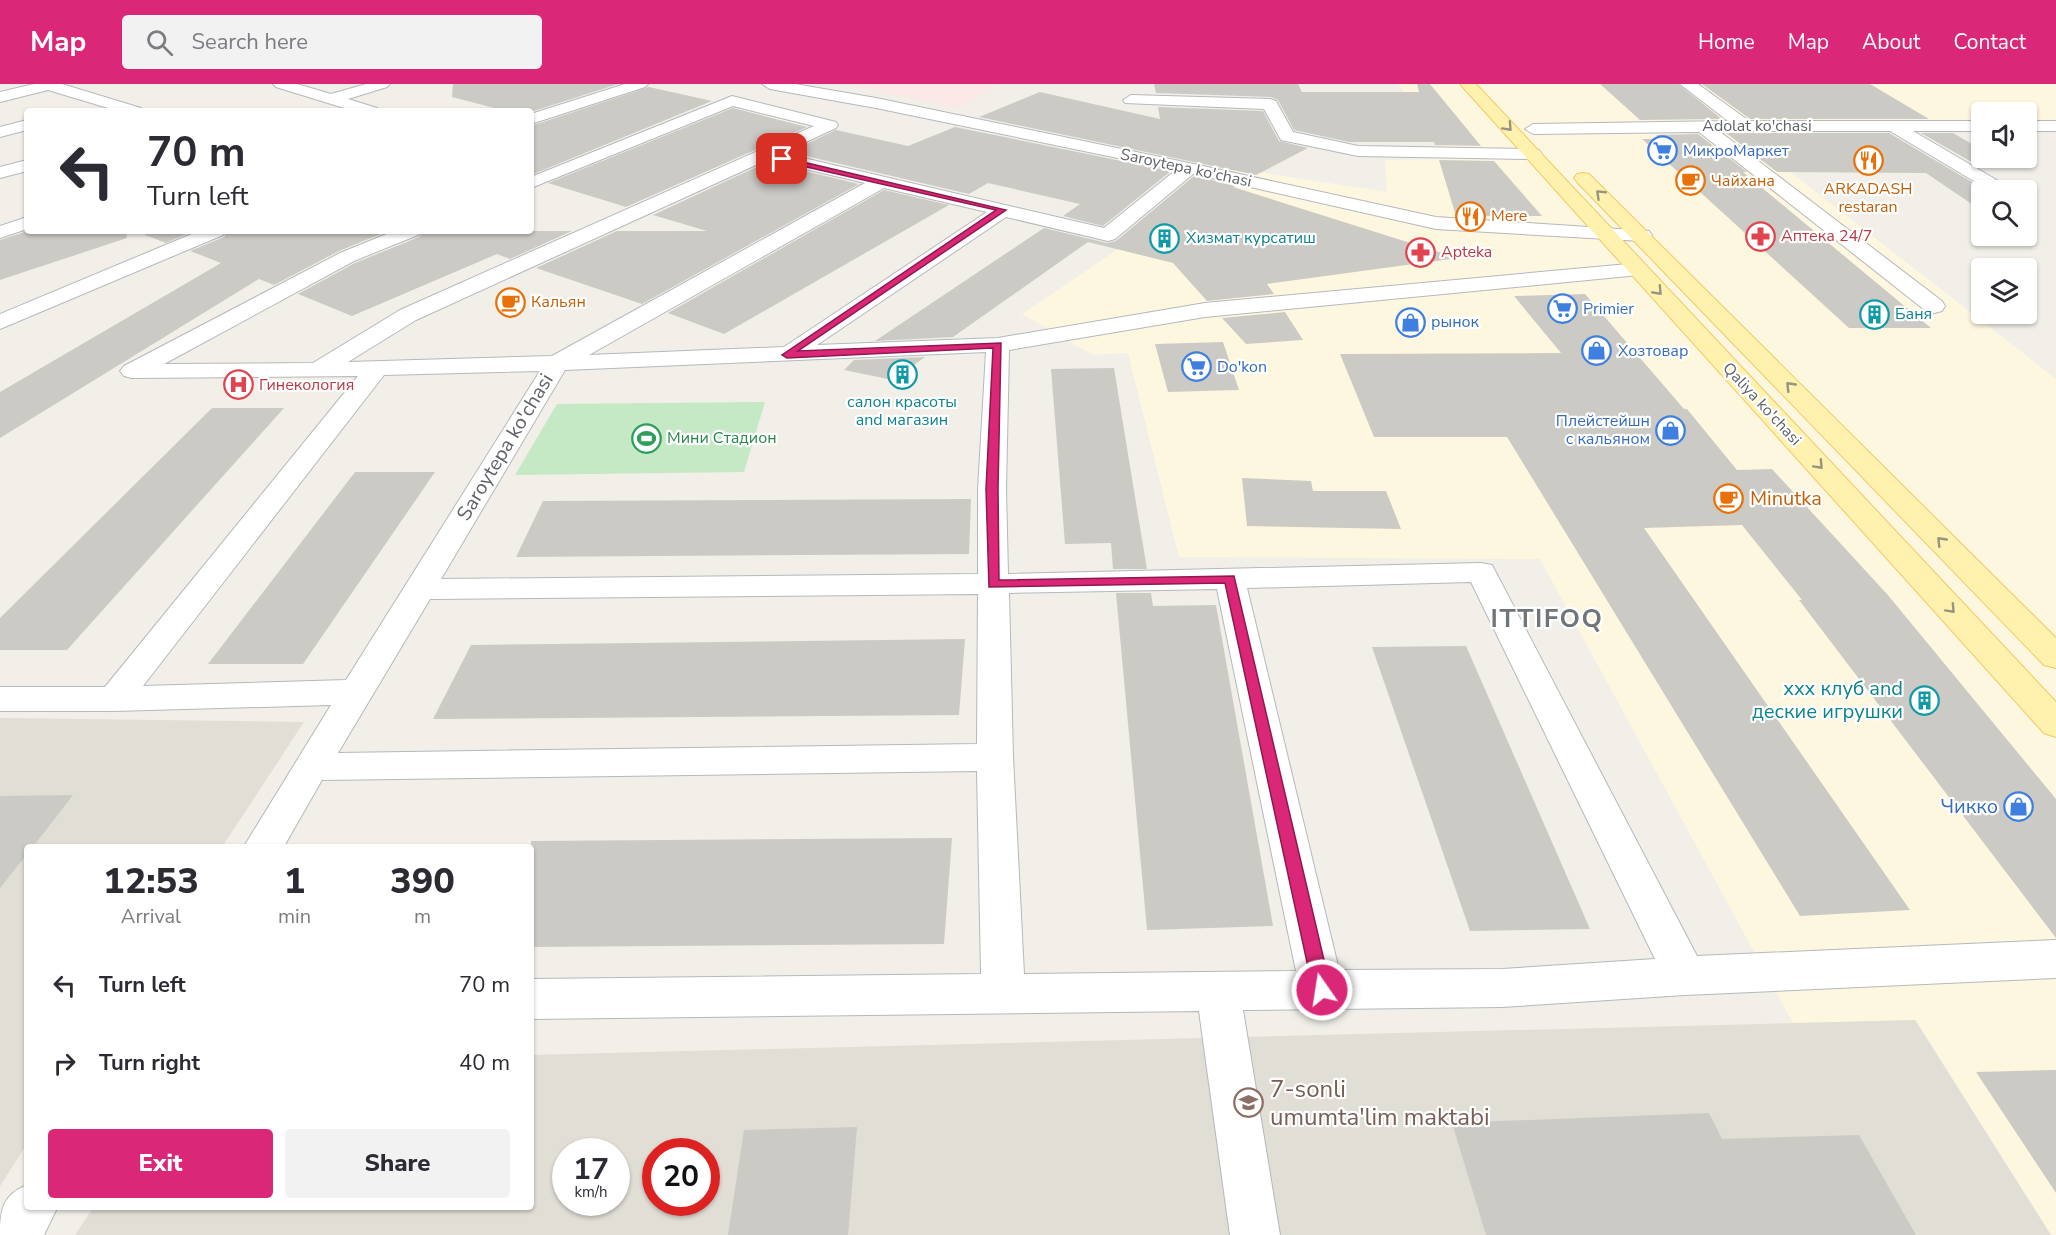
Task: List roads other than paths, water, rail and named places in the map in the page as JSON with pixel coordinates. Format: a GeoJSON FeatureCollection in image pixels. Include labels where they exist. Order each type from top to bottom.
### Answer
{"type":"FeatureCollection","features":[{"type":"Feature","properties":{"kind":"main road","name":"Qaliya ko'chasi"},"geometry":{"type":"LineString","coordinates":[[1468,84],[2056,724]]}},
{"type":"Feature","properties":{"kind":"main road"},"geometry":{"type":"LineString","coordinates":[[1489,84],[1550,145]]}},
{"type":"Feature","properties":{"kind":"main road","name":"Qaliya ko'chasi"},"geometry":{"type":"LineString","coordinates":[[1575,170],[1642,235],[2056,657]]}},
{"type":"Feature","properties":{"kind":"street"},"geometry":{"type":"LineString","coordinates":[[0,97],[50,84],[125,108]]}},
{"type":"Feature","properties":{"kind":"street"},"geometry":{"type":"LineString","coordinates":[[281,84],[361,108]]}},
{"type":"Feature","properties":{"kind":"street"},"geometry":{"type":"LineString","coordinates":[[331,99],[382,84]]}},
{"type":"Feature","properties":{"kind":"street"},"geometry":{"type":"LineString","coordinates":[[534,118],[640,84]]}},
{"type":"Feature","properties":{"kind":"street","name":"Saroytepa ko'chasi"},"geometry":{"type":"LineString","coordinates":[[770,84],[876,103],[1189,168],[1436,223],[1642,235]]}},
{"type":"Feature","properties":{"kind":"street"},"geometry":{"type":"LineString","coordinates":[[1688,84],[1745,126]]}},
{"type":"Feature","properties":{"kind":"street"},"geometry":{"type":"LineString","coordinates":[[534,182],[776,85]]}},
{"type":"Feature","properties":{"kind":"street"},"geometry":{"type":"LineString","coordinates":[[1131,100],[1270,104],[1287,136],[1358,151],[1533,154]]}},
{"type":"Feature","properties":{"kind":"street"},"geometry":{"type":"LineString","coordinates":[[732,101],[830,125]]}},
{"type":"Feature","properties":{"kind":"street"},"geometry":{"type":"LineString","coordinates":[[90,108],[109,103]]}},
{"type":"Feature","properties":{"kind":"street"},"geometry":{"type":"LineString","coordinates":[[318,370],[408,315],[876,103]]}},
{"type":"Feature","properties":{"kind":"street"},"geometry":{"type":"LineString","coordinates":[[0,132],[24,125]]}},
{"type":"Feature","properties":{"kind":"street","name":"Adolat ko'chasi"},"geometry":{"type":"LineString","coordinates":[[1533,129],[1971,126]]}},
{"type":"Feature","properties":{"kind":"street"},"geometry":{"type":"LineString","coordinates":[[2037,126],[2056,126]]}},
{"type":"Feature","properties":{"kind":"street"},"geometry":{"type":"LineString","coordinates":[[1703,127],[1934,306]]}},
{"type":"Feature","properties":{"kind":"street"},"geometry":{"type":"LineString","coordinates":[[1893,127],[1984,180]]}},
{"type":"Feature","properties":{"kind":"street"},"geometry":{"type":"LineString","coordinates":[[763,154],[1108,235],[1189,168]]}},
{"type":"Feature","properties":{"kind":"street"},"geometry":{"type":"LineString","coordinates":[[0,173],[24,166]]}},
{"type":"Feature","properties":{"kind":"street"},"geometry":{"type":"LineString","coordinates":[[404,234],[347,257],[132,371],[318,370],[557,363],[879,183]]}},
{"type":"Feature","properties":{"kind":"street"},"geometry":{"type":"LineString","coordinates":[[787,355],[1002,210]]}},
{"type":"Feature","properties":{"kind":"street"},"geometry":{"type":"LineString","coordinates":[[0,232],[24,224]]}},
{"type":"Feature","properties":{"kind":"street"},"geometry":{"type":"LineString","coordinates":[[0,322],[209,234]]}},
{"type":"Feature","properties":{"kind":"street","name":"Saroytepa ko'chasi"},"geometry":{"type":"LineString","coordinates":[[264,844],[557,363],[998,345],[1205,310],[1639,269]]}},
{"type":"Feature","properties":{"kind":"street"},"geometry":{"type":"LineString","coordinates":[[998,345],[992,489],[995,757],[1003,994]]}},
{"type":"Feature","properties":{"kind":"street"},"geometry":{"type":"LineString","coordinates":[[114,699],[376,368]]}},
{"type":"Feature","properties":{"kind":"street"},"geometry":{"type":"LineString","coordinates":[[418,589],[993,584],[1481,572],[1685,976]]}},
{"type":"Feature","properties":{"kind":"street"},"geometry":{"type":"LineString","coordinates":[[1230,579],[1322,990]]}},
{"type":"Feature","properties":{"kind":"street"},"geometry":{"type":"LineString","coordinates":[[0,699],[114,699],[356,692]]}},
{"type":"Feature","properties":{"kind":"street"},"geometry":{"type":"LineString","coordinates":[[311,767],[995,757]]}},
{"type":"Feature","properties":{"kind":"street"},"geometry":{"type":"LineString","coordinates":[[534,999],[1502,988],[1685,976],[2056,960]]}},
{"type":"Feature","properties":{"kind":"street"},"geometry":{"type":"LineString","coordinates":[[1218,991],[1255,1235]]}},
{"type":"Feature","properties":{"kind":"street"},"geometry":{"type":"LineString","coordinates":[[14,1235],[31,1210]]}},
{"type":"Feature","properties":{"kind":"place","name":"МикроМаркет"},"geometry":{"type":"Point","coordinates":[1662,151]}},
{"type":"Feature","properties":{"kind":"place","name":"ARKADASH restaran"},"geometry":{"type":"Point","coordinates":[1868,161]}},
{"type":"Feature","properties":{"kind":"place","name":"Чайхана"},"geometry":{"type":"Point","coordinates":[1690,181]}},
{"type":"Feature","properties":{"kind":"place","name":"Mere"},"geometry":{"type":"Point","coordinates":[1470,216]}},
{"type":"Feature","properties":{"kind":"place","name":"Аптека 24/7"},"geometry":{"type":"Point","coordinates":[1760,236]}},
{"type":"Feature","properties":{"kind":"place","name":"Хизмат курсатиш"},"geometry":{"type":"Point","coordinates":[1165,238]}},
{"type":"Feature","properties":{"kind":"place","name":"Apteka"},"geometry":{"type":"Point","coordinates":[1420,252]}},
{"type":"Feature","properties":{"kind":"place","name":"Кальян"},"geometry":{"type":"Point","coordinates":[510,302]}},
{"type":"Feature","properties":{"kind":"place","name":"Primier"},"geometry":{"type":"Point","coordinates":[1562,309]}},
{"type":"Feature","properties":{"kind":"place","name":"Баня"},"geometry":{"type":"Point","coordinates":[1874,314]}},
{"type":"Feature","properties":{"kind":"place","name":"рынок"},"geometry":{"type":"Point","coordinates":[1410,322]}},
{"type":"Feature","properties":{"kind":"place","name":"Хозтовар"},"geometry":{"type":"Point","coordinates":[1597,351]}},
{"type":"Feature","properties":{"kind":"place","name":"Do'kon"},"geometry":{"type":"Point","coordinates":[1196,367]}},
{"type":"Feature","properties":{"kind":"place","name":"салон красоты and магазин"},"geometry":{"type":"Point","coordinates":[902,374]}},
{"type":"Feature","properties":{"kind":"place","name":"Гинекология"},"geometry":{"type":"Point","coordinates":[238,385]}},
{"type":"Feature","properties":{"kind":"place","name":"Плейстейшн с кальяном"},"geometry":{"type":"Point","coordinates":[1671,430]}},
{"type":"Feature","properties":{"kind":"place","name":"Мини Стадион"},"geometry":{"type":"Point","coordinates":[646,438]}},
{"type":"Feature","properties":{"kind":"place","name":"Minutka"},"geometry":{"type":"Point","coordinates":[1729,498]}},
{"type":"Feature","properties":{"kind":"place","name":"ххх клуб and деские игрушки"},"geometry":{"type":"Point","coordinates":[1924,700]}},
{"type":"Feature","properties":{"kind":"place","name":"Чикко"},"geometry":{"type":"Point","coordinates":[2019,806]}},
{"type":"Feature","properties":{"kind":"place","name":"7-sonli umumta'lim maktabi"},"geometry":{"type":"Point","coordinates":[1249,1103]}},
{"type":"Feature","properties":{"kind":"district","name":"ITTIFOQ"},"geometry":{"type":"Point","coordinates":[1547,618]}}]}
